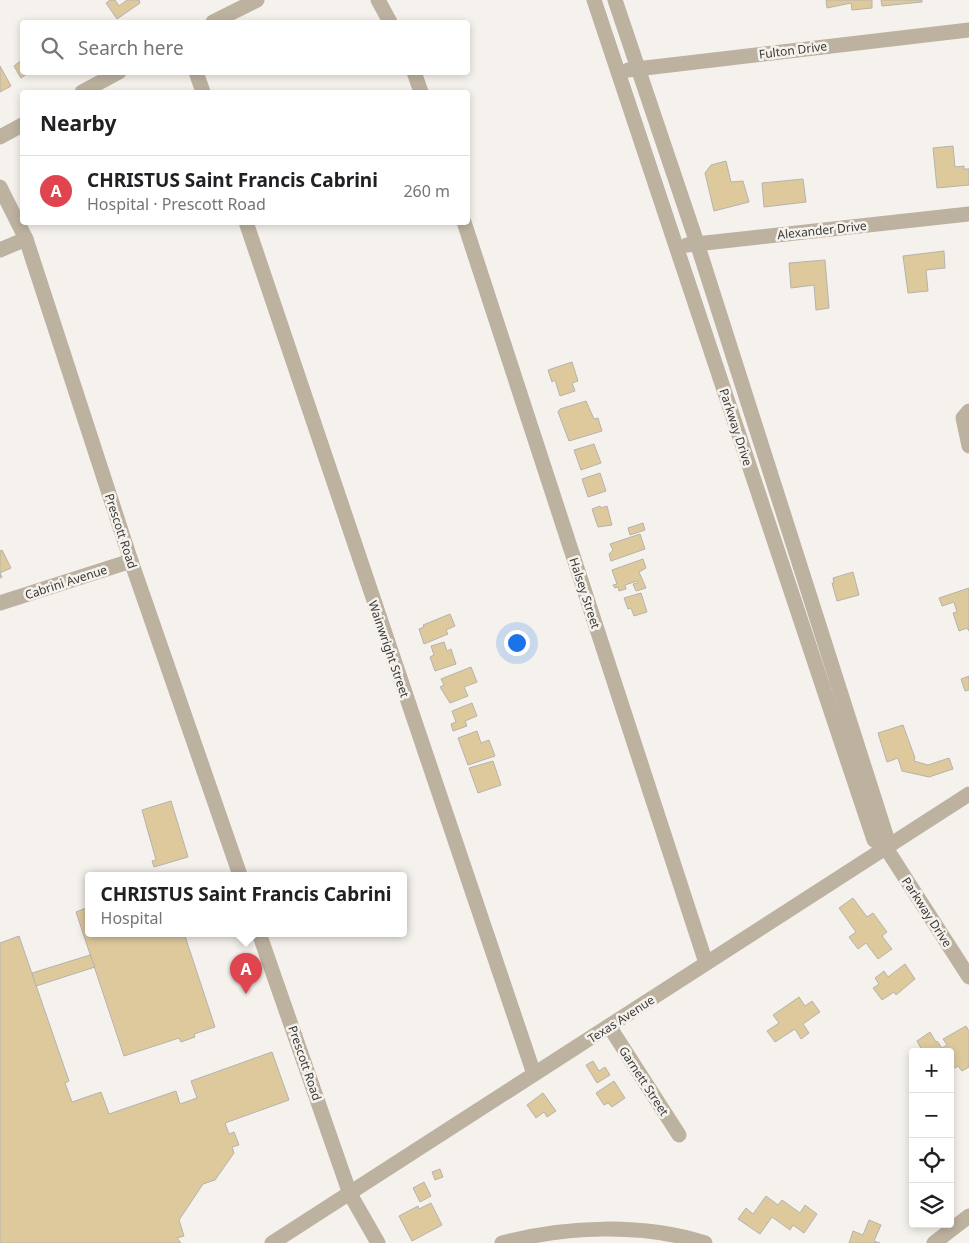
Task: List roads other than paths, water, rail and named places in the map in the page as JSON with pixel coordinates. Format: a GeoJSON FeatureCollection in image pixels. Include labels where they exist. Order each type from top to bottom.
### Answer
{"type":"FeatureCollection","features":[{"type":"Feature","properties":{"kind":"street"},"geometry":{"type":"LineString","coordinates":[[218,20],[257,0]]}},
{"type":"Feature","properties":{"kind":"street"},"geometry":{"type":"LineString","coordinates":[[378,0],[389,20]]}},
{"type":"Feature","properties":{"kind":"street","name":"Parkway Drive"},"geometry":{"type":"LineString","coordinates":[[594,0],[616,71],[874,840],[886,848],[969,977]]}},
{"type":"Feature","properties":{"kind":"street","name":"Parkway Drive"},"geometry":{"type":"LineString","coordinates":[[615,0],[636,69],[697,243],[886,835],[886,848]]}},
{"type":"Feature","properties":{"kind":"street","name":"Fulton Drive"},"geometry":{"type":"LineString","coordinates":[[616,71],[969,30]]}},
{"type":"Feature","properties":{"kind":"street"},"geometry":{"type":"LineString","coordinates":[[86,90],[113,75]]}},
{"type":"Feature","properties":{"kind":"street"},"geometry":{"type":"LineString","coordinates":[[197,75],[202,90]]}},
{"type":"Feature","properties":{"kind":"street"},"geometry":{"type":"LineString","coordinates":[[415,75],[420,90]]}},
{"type":"Feature","properties":{"kind":"street"},"geometry":{"type":"LineString","coordinates":[[0,137],[20,126]]}},
{"type":"Feature","properties":{"kind":"street","name":"Prescott Road"},"geometry":{"type":"LineString","coordinates":[[0,188],[26,239],[131,561],[239,872]]}},
{"type":"Feature","properties":{"kind":"street","name":"Alexander Drive"},"geometry":{"type":"LineString","coordinates":[[676,246],[969,214]]}},
{"type":"Feature","properties":{"kind":"street","name":"Wainwright Street"},"geometry":{"type":"LineString","coordinates":[[247,225],[534,1074]]}},
{"type":"Feature","properties":{"kind":"street","name":"Halsey Street"},"geometry":{"type":"LineString","coordinates":[[465,225],[706,963]]}},
{"type":"Feature","properties":{"kind":"street"},"geometry":{"type":"LineString","coordinates":[[0,250],[26,239]]}},
{"type":"Feature","properties":{"kind":"street"},"geometry":{"type":"LineString","coordinates":[[969,412],[963,418],[963,427],[969,446]]}},
{"type":"Feature","properties":{"kind":"street","name":"Cabrini Avenue"},"geometry":{"type":"LineString","coordinates":[[0,603],[131,561]]}},
{"type":"Feature","properties":{"kind":"street","name":"Texas Avenue"},"geometry":{"type":"LineString","coordinates":[[272,1243],[969,794]]}},
{"type":"Feature","properties":{"kind":"street","name":"Prescott Road"},"geometry":{"type":"LineString","coordinates":[[261,937],[350,1194],[378,1243]]}},
{"type":"Feature","properties":{"kind":"street","name":"Garnett Street"},"geometry":{"type":"LineString","coordinates":[[609,1026],[679,1136]]}},
{"type":"Feature","properties":{"kind":"street"},"geometry":{"type":"LineString","coordinates":[[934,1243],[969,1216]]}},
{"type":"Feature","properties":{"kind":"street"},"geometry":{"type":"LineString","coordinates":[[502,1243],[533,1236],[603,1230],[653,1232],[705,1243]]}},
{"type":"Feature","properties":{"kind":"place","name":"CHRISTUS Saint Francis Cabrini"},"geometry":{"type":"Point","coordinates":[246,994]}}]}
